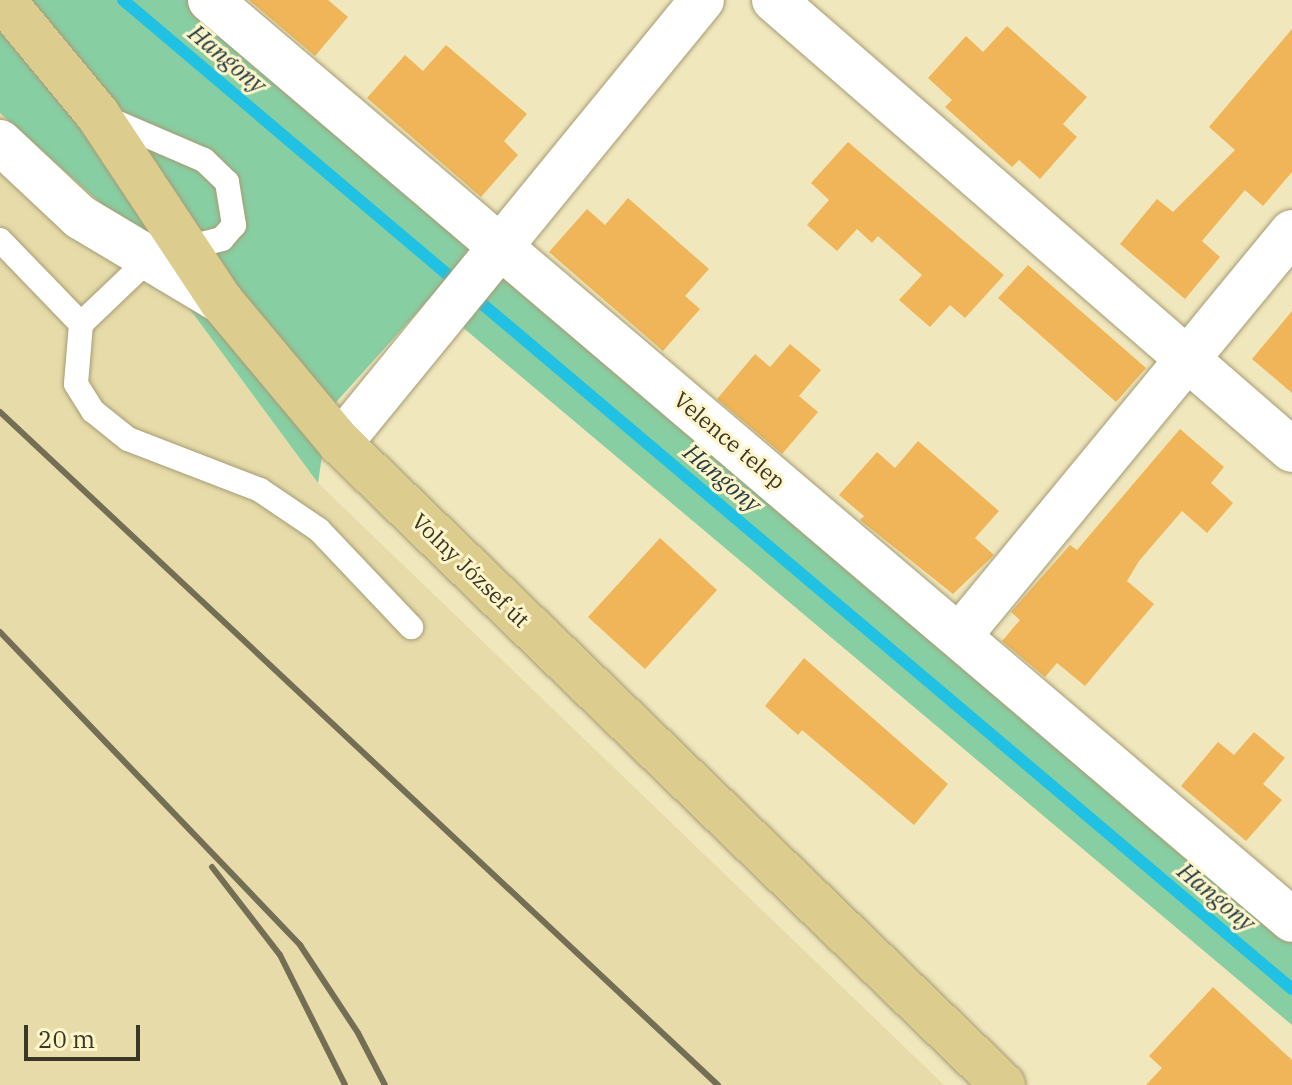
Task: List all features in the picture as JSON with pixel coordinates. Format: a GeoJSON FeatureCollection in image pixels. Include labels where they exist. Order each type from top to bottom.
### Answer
{"type":"FeatureCollection","features":[{"type":"Feature","properties":{"kind":"main road","name":"Volny József út"},"geometry":{"type":"LineString","coordinates":[[3,0],[98,115],[171,253],[222,302],[340,443],[1003,1085]]}},
{"type":"Feature","properties":{"kind":"street","name":"Velence telep"},"geometry":{"type":"LineString","coordinates":[[210,0],[490,256],[960,635],[1292,920]]}},
{"type":"Feature","properties":{"kind":"street"},"geometry":{"type":"LineString","coordinates":[[340,443],[446,309],[702,0]]}},
{"type":"Feature","properties":{"kind":"street"},"geometry":{"type":"LineString","coordinates":[[774,0],[1292,450]]}},
{"type":"Feature","properties":{"kind":"street"},"geometry":{"type":"LineString","coordinates":[[0,142],[80,217],[171,253]]}},
{"type":"Feature","properties":{"kind":"street"},"geometry":{"type":"LineString","coordinates":[[960,635],[1292,232]]}},
{"type":"Feature","properties":{"kind":"lane"},"geometry":{"type":"LineString","coordinates":[[98,115],[175,144],[204,160],[227,182],[234,225],[222,239],[171,253],[81,324],[76,384],[93,411],[128,439],[260,490],[307,522],[411,627]]}},
{"type":"Feature","properties":{"kind":"lane"},"geometry":{"type":"LineString","coordinates":[[0,240],[81,324]]}},
{"type":"Feature","properties":{"kind":"shaded area"},"geometry":{"type":"Polygon","coordinates":[[[0,113],[133,232],[318,483],[944,1085],[0,1085],[0,113]]]}},
{"type":"Feature","properties":{"kind":"green space"},"geometry":{"type":"Polygon","coordinates":[[[0,0],[236,0],[1292,893],[1292,1025],[429,299],[329,410],[318,483],[133,232],[0,113],[0,0]]]}},
{"type":"Feature","properties":{"kind":"building"},"geometry":{"type":"Polygon","coordinates":[[[249,0],[328,0],[348,17],[315,56],[249,0]]]}},
{"type":"Feature","properties":{"kind":"building"},"geometry":{"type":"Polygon","coordinates":[[[1007,26],[1087,97],[1063,124],[1077,137],[1040,179],[1019,160],[1012,167],[945,107],[952,100],[928,78],[966,36],[983,52],[1007,26]]]}},
{"type":"Feature","properties":{"kind":"building"},"geometry":{"type":"Polygon","coordinates":[[[1292,29],[1292,172],[1263,206],[1245,190],[1202,241],[1220,257],[1185,299],[1120,244],[1157,199],[1173,212],[1235,150],[1209,127],[1292,29]]]}},
{"type":"Feature","properties":{"kind":"building"},"geometry":{"type":"Polygon","coordinates":[[[446,45],[527,114],[504,141],[518,155],[481,197],[367,98],[405,55],[423,71],[446,45]]]}},
{"type":"Feature","properties":{"kind":"building"},"geometry":{"type":"Polygon","coordinates":[[[848,142],[1004,275],[965,318],[950,305],[930,327],[899,300],[922,275],[878,236],[872,243],[857,229],[837,251],[807,225],[829,200],[811,183],[848,142]]]}},
{"type":"Feature","properties":{"kind":"building"},"geometry":{"type":"Polygon","coordinates":[[[628,198],[709,269],[685,296],[700,309],[663,351],[549,252],[587,209],[605,225],[628,198]]]}},
{"type":"Feature","properties":{"kind":"building"},"geometry":{"type":"Polygon","coordinates":[[[1028,265],[1146,368],[1116,402],[998,298],[1028,265]]]}},
{"type":"Feature","properties":{"kind":"building"},"geometry":{"type":"Polygon","coordinates":[[[1292,311],[1292,393],[1252,359],[1292,311]]]}},
{"type":"Feature","properties":{"kind":"building"},"geometry":{"type":"Polygon","coordinates":[[[790,344],[821,370],[799,396],[818,412],[782,454],[717,399],[755,354],[770,367],[790,344]]]}},
{"type":"Feature","properties":{"kind":"building"},"geometry":{"type":"Polygon","coordinates":[[[1180,429],[1224,467],[1211,483],[1233,503],[1207,533],[1182,511],[1139,561],[1127,581],[1154,604],[1085,686],[1057,663],[1045,677],[1002,641],[1020,620],[1011,612],[1070,545],[1077,550],[1180,429]]]}},
{"type":"Feature","properties":{"kind":"building"},"geometry":{"type":"Polygon","coordinates":[[[918,441],[999,511],[975,538],[994,555],[953,594],[860,520],[864,516],[839,495],[877,452],[895,468],[918,441]]]}},
{"type":"Feature","properties":{"kind":"building"},"geometry":{"type":"Polygon","coordinates":[[[660,538],[717,590],[645,669],[588,617],[660,538]]]}},
{"type":"Feature","properties":{"kind":"building"},"geometry":{"type":"Polygon","coordinates":[[[804,658],[948,784],[914,825],[802,730],[798,735],[765,706],[804,658]]]}},
{"type":"Feature","properties":{"kind":"building"},"geometry":{"type":"Polygon","coordinates":[[[1254,732],[1285,758],[1263,784],[1282,800],[1246,841],[1181,786],[1218,742],[1234,755],[1254,732]]]}},
{"type":"Feature","properties":{"kind":"building"},"geometry":{"type":"Polygon","coordinates":[[[1213,987],[1292,1060],[1292,1085],[1146,1085],[1162,1068],[1149,1056],[1213,987]]]}},
{"type":"Feature","properties":{"kind":"waterway","name":"Hangony"},"geometry":{"type":"LineString","coordinates":[[123,0],[1292,989]]}},
{"type":"Feature","properties":{"kind":"railway"},"geometry":{"type":"LineString","coordinates":[[0,412],[718,1085]]}},
{"type":"Feature","properties":{"kind":"railway"},"geometry":{"type":"LineString","coordinates":[[0,632],[300,945],[358,1033],[385,1085]]}},
{"type":"Feature","properties":{"kind":"railway"},"geometry":{"type":"LineString","coordinates":[[212,867],[280,955],[345,1085]]}}]}
